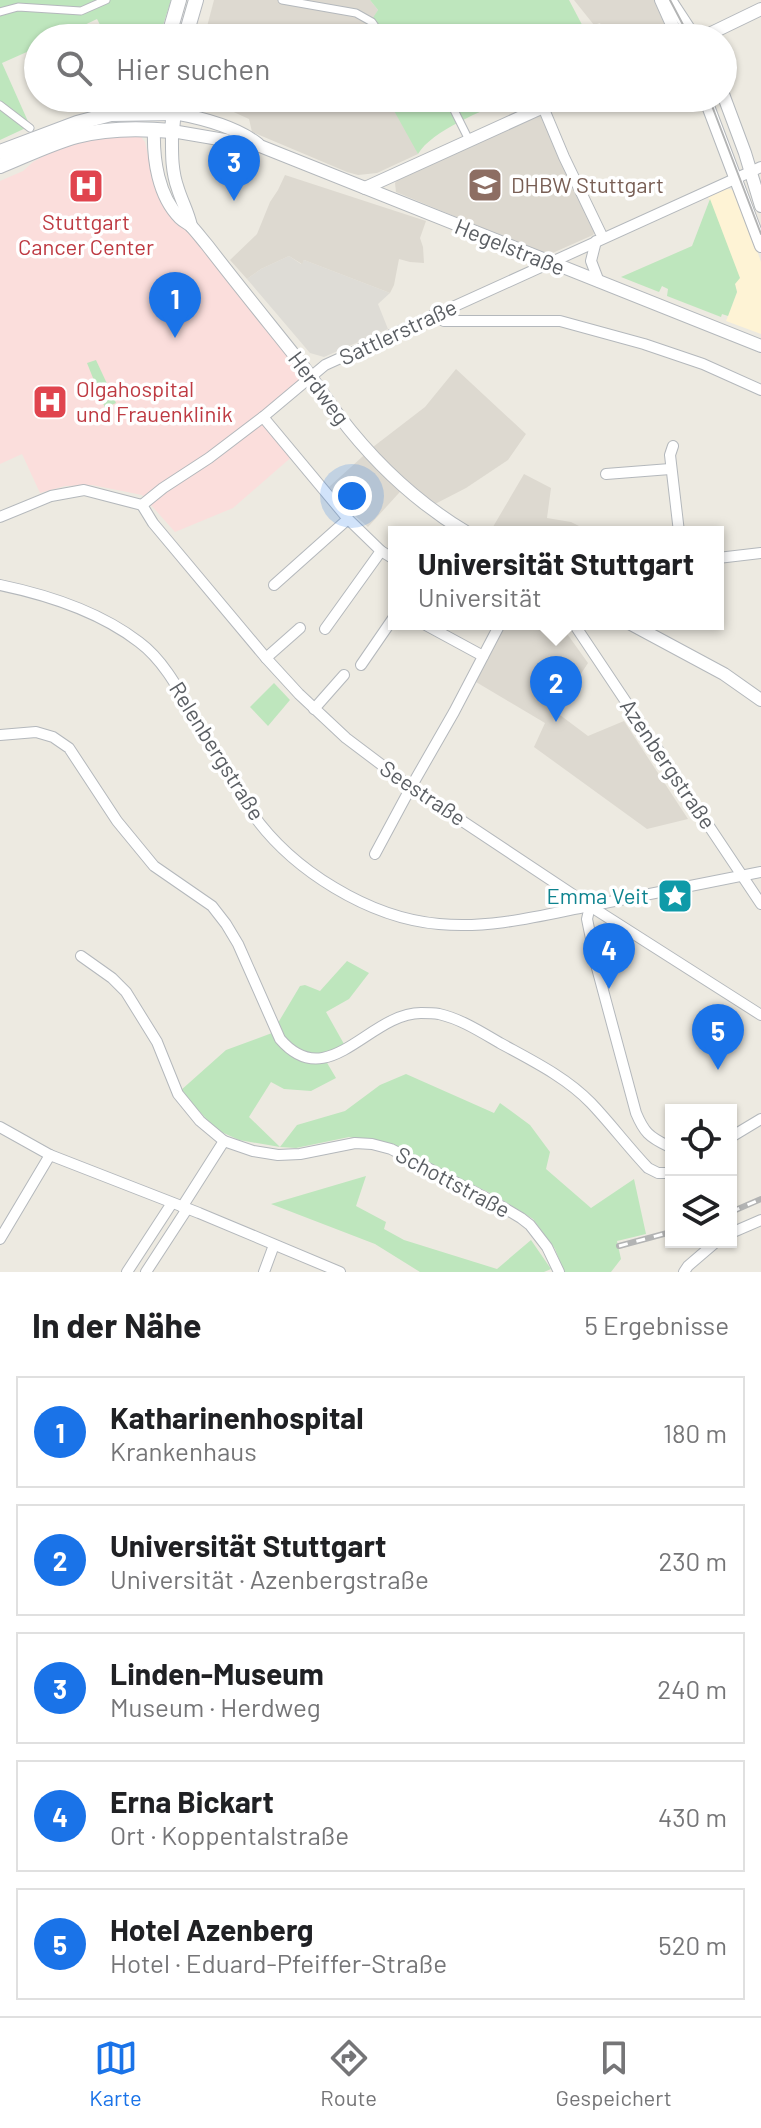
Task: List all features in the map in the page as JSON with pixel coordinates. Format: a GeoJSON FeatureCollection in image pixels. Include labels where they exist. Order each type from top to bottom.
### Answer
{"type":"FeatureCollection","features":[{"type":"Feature","properties":{"kind":"main road"},"geometry":{"type":"LineString","coordinates":[[172,24],[179,0]]}},
{"type":"Feature","properties":{"kind":"main road"},"geometry":{"type":"LineString","coordinates":[[189,24],[196,0]]}},
{"type":"Feature","properties":{"kind":"main road"},"geometry":{"type":"LineString","coordinates":[[0,152],[114,112]]}},
{"type":"Feature","properties":{"kind":"main road","name":"Hegelstraße"},"geometry":{"type":"LineString","coordinates":[[111,114],[121,112]]}},
{"type":"Feature","properties":{"kind":"main road"},"geometry":{"type":"LineString","coordinates":[[154,130],[155,112]]}},
{"type":"Feature","properties":{"kind":"main road"},"geometry":{"type":"LineString","coordinates":[[0,166],[80,135],[172,131],[174,112]]}},
{"type":"Feature","properties":{"kind":"street"},"geometry":{"type":"LineString","coordinates":[[1,10],[18,7],[81,11],[106,0]]}},
{"type":"Feature","properties":{"kind":"street"},"geometry":{"type":"LineString","coordinates":[[282,0],[356,13],[373,24]]}},
{"type":"Feature","properties":{"kind":"street"},"geometry":{"type":"LineString","coordinates":[[661,0],[672,24]]}},
{"type":"Feature","properties":{"kind":"street"},"geometry":{"type":"LineString","coordinates":[[670,0],[688,24]]}},
{"type":"Feature","properties":{"kind":"street"},"geometry":{"type":"LineString","coordinates":[[728,24],[761,9]]}},
{"type":"Feature","properties":{"kind":"street"},"geometry":{"type":"LineString","coordinates":[[0,105],[30,128]]}},
{"type":"Feature","properties":{"kind":"street","name":"Hegelstraße"},"geometry":{"type":"LineString","coordinates":[[188,112],[248,136],[260,146]]}},
{"type":"Feature","properties":{"kind":"street"},"geometry":{"type":"LineString","coordinates":[[455,112],[469,140]]}},
{"type":"Feature","properties":{"kind":"street"},"geometry":{"type":"LineString","coordinates":[[365,188],[532,112]]}},
{"type":"Feature","properties":{"kind":"street"},"geometry":{"type":"LineString","coordinates":[[545,112],[599,240],[591,261],[599,282]]}},
{"type":"Feature","properties":{"kind":"street"},"geometry":{"type":"LineString","coordinates":[[711,112],[761,246]]}},
{"type":"Feature","properties":{"kind":"street"},"geometry":{"type":"LineString","coordinates":[[731,112],[756,169],[761,206]]}},
{"type":"Feature","properties":{"kind":"street","name":"Herdweg"},"geometry":{"type":"LineString","coordinates":[[154,130],[154,150],[167,200],[180,218],[191,226],[341,420],[391,474],[427,506],[457,526]]}},
{"type":"Feature","properties":{"kind":"street","name":"Hegelstraße"},"geometry":{"type":"LineString","coordinates":[[172,131],[260,146],[761,346]]}},
{"type":"Feature","properties":{"kind":"street","name":"Herdweg"},"geometry":{"type":"LineString","coordinates":[[172,131],[172,165],[191,226]]}},
{"type":"Feature","properties":{"kind":"street","name":"Sattlerstraße"},"geometry":{"type":"LineString","coordinates":[[142,505],[263,417],[325,365],[756,169]]}},
{"type":"Feature","properties":{"kind":"street"},"geometry":{"type":"LineString","coordinates":[[433,315],[444,321],[560,321],[707,365],[761,390]]}},
{"type":"Feature","properties":{"kind":"street"},"geometry":{"type":"LineString","coordinates":[[263,417],[348,519],[388,555]]}},
{"type":"Feature","properties":{"kind":"street"},"geometry":{"type":"LineString","coordinates":[[673,446],[670,469],[678,526]]}},
{"type":"Feature","properties":{"kind":"street"},"geometry":{"type":"LineString","coordinates":[[606,474],[670,469]]}},
{"type":"Feature","properties":{"kind":"street"},"geometry":{"type":"LineString","coordinates":[[0,517],[51,496],[84,490],[142,505]]}},
{"type":"Feature","properties":{"kind":"street","name":"Seestraße"},"geometry":{"type":"LineString","coordinates":[[142,505],[153,523],[266,658],[346,738],[411,787],[761,1015]]}},
{"type":"Feature","properties":{"kind":"street"},"geometry":{"type":"LineString","coordinates":[[274,585],[348,519]]}},
{"type":"Feature","properties":{"kind":"street"},"geometry":{"type":"LineString","coordinates":[[325,629],[381,551]]}},
{"type":"Feature","properties":{"kind":"street"},"geometry":{"type":"LineString","coordinates":[[724,557],[761,553]]}},
{"type":"Feature","properties":{"kind":"street","name":"Relenbergstraße"},"geometry":{"type":"LineString","coordinates":[[0,585],[106,620],[141,643],[169,675],[253,814],[284,849],[351,899],[386,913],[438,924],[487,924],[531,919],[761,872]]}},
{"type":"Feature","properties":{"kind":"street"},"geometry":{"type":"LineString","coordinates":[[361,665],[388,626]]}},
{"type":"Feature","properties":{"kind":"street"},"geometry":{"type":"LineString","coordinates":[[266,658],[300,628]]}},
{"type":"Feature","properties":{"kind":"street"},"geometry":{"type":"LineString","coordinates":[[435,630],[483,656]]}},
{"type":"Feature","properties":{"kind":"street"},"geometry":{"type":"LineString","coordinates":[[375,854],[497,630]]}},
{"type":"Feature","properties":{"kind":"street","name":"Azenbergstraße"},"geometry":{"type":"LineString","coordinates":[[578,630],[761,904]]}},
{"type":"Feature","properties":{"kind":"street"},"geometry":{"type":"LineString","coordinates":[[642,630],[724,674],[761,700]]}},
{"type":"Feature","properties":{"kind":"street"},"geometry":{"type":"LineString","coordinates":[[314,709],[344,675]]}},
{"type":"Feature","properties":{"kind":"street"},"geometry":{"type":"LineString","coordinates":[[0,735],[36,732],[53,737],[69,748],[117,821],[154,866],[212,906],[226,924],[280,1039],[299,1056],[327,1058],[395,1019],[416,1013],[439,1014],[465,1023],[567,1083],[590,1102],[648,1168],[665,1173]]}},
{"type":"Feature","properties":{"kind":"street"},"geometry":{"type":"LineString","coordinates":[[590,906],[587,919],[597,968],[636,1113],[641,1126],[651,1137],[665,1144]]}},
{"type":"Feature","properties":{"kind":"street","name":"Schottstraße"},"geometry":{"type":"LineString","coordinates":[[81,956],[126,992],[157,1042],[178,1094],[200,1121],[224,1141],[253,1151],[278,1155],[362,1143],[391,1149],[521,1218],[547,1247],[559,1272]]}},
{"type":"Feature","properties":{"kind":"street"},"geometry":{"type":"LineString","coordinates":[[737,1133],[761,1119]]}},
{"type":"Feature","properties":{"kind":"street"},"geometry":{"type":"LineString","coordinates":[[0,1127],[50,1155],[340,1272]]}},
{"type":"Feature","properties":{"kind":"street"},"geometry":{"type":"LineString","coordinates":[[146,1272],[181,1206],[224,1141]]}},
{"type":"Feature","properties":{"kind":"street"},"geometry":{"type":"LineString","coordinates":[[0,1239],[50,1155]]}},
{"type":"Feature","properties":{"kind":"street"},"geometry":{"type":"LineString","coordinates":[[127,1272],[181,1206]]}},
{"type":"Feature","properties":{"kind":"street"},"geometry":{"type":"LineString","coordinates":[[737,1230],[761,1220]]}},
{"type":"Feature","properties":{"kind":"street"},"geometry":{"type":"LineString","coordinates":[[264,1272],[274,1245]]}},
{"type":"Feature","properties":{"kind":"street"},"geometry":{"type":"LineString","coordinates":[[684,1272],[709,1248]]}},
{"type":"Feature","properties":{"kind":"shaded area"},"geometry":{"type":"Polygon","coordinates":[[[214,0],[370,0],[378,10],[370,24],[208,24],[214,0]]]}},
{"type":"Feature","properties":{"kind":"shaded area"},"geometry":{"type":"Polygon","coordinates":[[[574,0],[655,0],[664,23],[664,24],[593,24],[574,0]]]}},
{"type":"Feature","properties":{"kind":"shaded area"},"geometry":{"type":"Polygon","coordinates":[[[234,112],[399,112],[418,154],[377,173],[358,175],[252,132],[249,119],[234,112]]]}},
{"type":"Feature","properties":{"kind":"shaded area","name":"DHBW Stuttgart"},"geometry":{"type":"Polygon","coordinates":[[[540,113],[595,231],[593,235],[548,255],[396,192],[395,183],[400,177],[540,113]]]}},
{"type":"Feature","properties":{"kind":"shaded area"},"geometry":{"type":"Polygon","coordinates":[[[136,135],[145,142],[156,191],[174,220],[189,230],[307,376],[261,414],[295,454],[233,508],[175,532],[142,495],[92,485],[65,486],[40,493],[22,454],[0,464],[0,181],[23,171],[56,149],[91,138],[136,135]]]}},
{"type":"Feature","properties":{"kind":"shaded area"},"geometry":{"type":"Polygon","coordinates":[[[285,175],[426,221],[420,238],[424,263],[399,259],[390,293],[304,260],[302,264],[289,256],[247,279],[230,260],[257,234],[285,175]]]}},
{"type":"Feature","properties":{"kind":"shaded area"},"geometry":{"type":"Polygon","coordinates":[[[727,189],[735,190],[738,196],[761,262],[761,334],[726,321],[739,277],[708,197],[727,189]]]}},
{"type":"Feature","properties":{"kind":"shaded area"},"geometry":{"type":"Polygon","coordinates":[[[289,256],[301,264],[304,260],[390,293],[378,304],[388,329],[324,357],[310,353],[247,279],[289,256]]]}},
{"type":"Feature","properties":{"kind":"shaded area"},"geometry":{"type":"Polygon","coordinates":[[[456,369],[526,434],[508,460],[435,504],[408,483],[368,527],[347,509],[329,487],[373,447],[425,407],[456,369]]]}},
{"type":"Feature","properties":{"kind":"shaded area"},"geometry":{"type":"Polygon","coordinates":[[[524,474],[551,488],[547,518],[579,526],[494,526],[524,474]]]}},
{"type":"Feature","properties":{"kind":"shaded area"},"geometry":{"type":"Polygon","coordinates":[[[501,630],[564,630],[588,663],[556,712],[588,736],[624,721],[688,819],[647,829],[534,747],[545,723],[476,682],[501,630]]]}},
{"type":"Feature","properties":{"kind":"green space"},"geometry":{"type":"Polygon","coordinates":[[[0,0],[171,0],[163,24],[100,24],[97,19],[86,24],[24,24],[24,53],[2,63],[30,126],[0,140],[0,0]]]}},
{"type":"Feature","properties":{"kind":"green space"},"geometry":{"type":"Polygon","coordinates":[[[370,0],[569,0],[582,24],[369,24],[378,10],[370,0]]]}},
{"type":"Feature","properties":{"kind":"green space"},"geometry":{"type":"Polygon","coordinates":[[[395,112],[481,112],[435,137],[418,154],[395,112]]]}},
{"type":"Feature","properties":{"kind":"green space"},"geometry":{"type":"Polygon","coordinates":[[[710,199],[740,278],[735,284],[737,292],[728,316],[722,314],[721,317],[667,296],[668,289],[662,286],[659,292],[621,277],[692,246],[710,199]]]}},
{"type":"Feature","properties":{"kind":"green space"},"geometry":{"type":"Polygon","coordinates":[[[96,360],[116,403],[105,408],[87,363],[96,360]]]}},
{"type":"Feature","properties":{"kind":"green space"},"geometry":{"type":"Polygon","coordinates":[[[274,683],[290,700],[268,726],[250,707],[274,683]]]}},
{"type":"Feature","properties":{"kind":"green space"},"geometry":{"type":"Polygon","coordinates":[[[347,961],[369,973],[349,999],[326,1012],[344,1044],[323,1056],[336,1078],[311,1091],[284,1089],[271,1082],[249,1117],[280,1147],[239,1140],[217,1130],[180,1091],[226,1050],[272,1033],[300,986],[320,991],[347,961]]]}},
{"type":"Feature","properties":{"kind":"green space"},"geometry":{"type":"Polygon","coordinates":[[[406,1074],[494,1113],[500,1103],[530,1125],[550,1152],[546,1169],[591,1208],[634,1179],[646,1234],[617,1241],[621,1259],[611,1272],[564,1272],[555,1249],[533,1219],[496,1196],[392,1145],[349,1137],[296,1148],[280,1147],[297,1125],[345,1111],[380,1085],[406,1074]]]}},
{"type":"Feature","properties":{"kind":"green space"},"geometry":{"type":"Polygon","coordinates":[[[366,1176],[356,1206],[386,1222],[384,1229],[404,1240],[497,1269],[531,1240],[551,1269],[544,1272],[420,1272],[375,1244],[271,1204],[366,1176]]]}},
{"type":"Feature","properties":{"kind":"tram line"},"geometry":{"type":"LineString","coordinates":[[670,0],[683,24]]}},
{"type":"Feature","properties":{"kind":"tram line"},"geometry":{"type":"LineString","coordinates":[[714,112],[761,234]]}},
{"type":"Feature","properties":{"kind":"railway"},"geometry":{"type":"LineString","coordinates":[[737,1209],[761,1199]]}},
{"type":"Feature","properties":{"kind":"railway"},"geometry":{"type":"LineString","coordinates":[[619,1246],[665,1234]]}},
{"type":"Feature","properties":{"kind":"place","name":"DHBW Stuttgart"},"geometry":{"type":"Point","coordinates":[485,185]}},
{"type":"Feature","properties":{"kind":"place","name":"Stuttgart Cancer Center"},"geometry":{"type":"Point","coordinates":[86,186]}},
{"type":"Feature","properties":{"kind":"place","name":"Linden-Museum"},"geometry":{"type":"Point","coordinates":[234,201]}},
{"type":"Feature","properties":{"kind":"place","name":"Katharinenhospital"},"geometry":{"type":"Point","coordinates":[175,338]}},
{"type":"Feature","properties":{"kind":"place","name":"Olgahospital und Frauenklinik"},"geometry":{"type":"Point","coordinates":[50,402]}},
{"type":"Feature","properties":{"kind":"place","name":"Universität Stuttgart"},"geometry":{"type":"Point","coordinates":[556,722]}},
{"type":"Feature","properties":{"kind":"place","name":"Emma Veit"},"geometry":{"type":"Point","coordinates":[675,896]}},
{"type":"Feature","properties":{"kind":"place","name":"Erna Bickart"},"geometry":{"type":"Point","coordinates":[609,989]}},
{"type":"Feature","properties":{"kind":"place","name":"Hotel Azenberg"},"geometry":{"type":"Point","coordinates":[718,1070]}}]}
